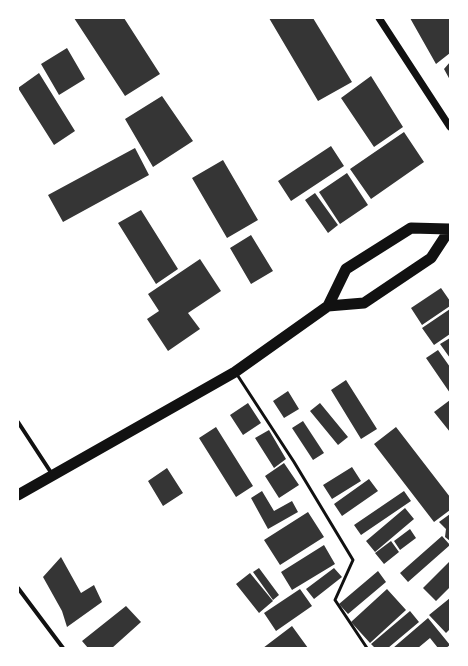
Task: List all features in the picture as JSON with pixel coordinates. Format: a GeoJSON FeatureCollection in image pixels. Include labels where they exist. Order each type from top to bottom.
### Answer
{"type":"FeatureCollection","features":[{"type":"Feature","properties":{"kind":"highway"},"geometry":{"type":"LineString","coordinates":[[18,495],[235,372],[328,306],[346,269],[411,228],[450,230]]}},
{"type":"Feature","properties":{"kind":"highway"},"geometry":{"type":"LineString","coordinates":[[328,306],[364,303],[431,258],[450,230]]}},
{"type":"Feature","properties":{"kind":"street"},"geometry":{"type":"LineString","coordinates":[[379,18],[450,127]]}},
{"type":"Feature","properties":{"kind":"street"},"geometry":{"type":"LineString","coordinates":[[18,422],[53,476]]}},
{"type":"Feature","properties":{"kind":"street"},"geometry":{"type":"LineString","coordinates":[[18,588],[63,648]]}},
{"type":"Feature","properties":{"kind":"lane"},"geometry":{"type":"LineString","coordinates":[[235,372],[294,462],[353,560],[335,600],[367,648]]}},
{"type":"Feature","properties":{"kind":"building"},"geometry":{"type":"Polygon","coordinates":[[[74,18],[124,18],[160,74],[125,96],[74,18]]]}},
{"type":"Feature","properties":{"kind":"building"},"geometry":{"type":"Polygon","coordinates":[[[269,18],[313,18],[352,82],[318,101],[269,18]]]}},
{"type":"Feature","properties":{"kind":"building"},"geometry":{"type":"Polygon","coordinates":[[[410,18],[450,18],[450,53],[436,64],[410,18]]]}},
{"type":"Feature","properties":{"kind":"building"},"geometry":{"type":"Polygon","coordinates":[[[67,48],[85,79],[59,95],[41,64],[67,48]]]}},
{"type":"Feature","properties":{"kind":"building"},"geometry":{"type":"Polygon","coordinates":[[[450,62],[450,80],[444,69],[450,62]]]}},
{"type":"Feature","properties":{"kind":"building"},"geometry":{"type":"Polygon","coordinates":[[[39,73],[75,131],[54,145],[18,88],[39,73]]]}},
{"type":"Feature","properties":{"kind":"building"},"geometry":{"type":"Polygon","coordinates":[[[371,76],[403,127],[374,147],[341,98],[371,76]]]}},
{"type":"Feature","properties":{"kind":"building"},"geometry":{"type":"Polygon","coordinates":[[[162,96],[193,141],[153,167],[125,119],[162,96]]]}},
{"type":"Feature","properties":{"kind":"building"},"geometry":{"type":"Polygon","coordinates":[[[404,132],[424,162],[371,199],[350,169],[404,132]]]}},
{"type":"Feature","properties":{"kind":"building"},"geometry":{"type":"Polygon","coordinates":[[[331,146],[344,166],[291,201],[278,181],[331,146]]]}},
{"type":"Feature","properties":{"kind":"building"},"geometry":{"type":"Polygon","coordinates":[[[135,148],[149,175],[63,222],[48,195],[135,148]]]}},
{"type":"Feature","properties":{"kind":"building"},"geometry":{"type":"Polygon","coordinates":[[[223,160],[258,220],[227,238],[192,178],[223,160]]]}},
{"type":"Feature","properties":{"kind":"building"},"geometry":{"type":"Polygon","coordinates":[[[347,173],[368,205],[340,224],[319,192],[347,173]]]}},
{"type":"Feature","properties":{"kind":"building"},"geometry":{"type":"Polygon","coordinates":[[[315,193],[338,225],[328,233],[305,200],[315,193]]]}},
{"type":"Feature","properties":{"kind":"building"},"geometry":{"type":"Polygon","coordinates":[[[141,210],[178,269],[156,284],[118,223],[141,210]]]}},
{"type":"Feature","properties":{"kind":"building"},"geometry":{"type":"Polygon","coordinates":[[[251,235],[273,271],[251,284],[230,248],[251,235]]]}},
{"type":"Feature","properties":{"kind":"building"},"geometry":{"type":"Polygon","coordinates":[[[200,259],[221,291],[188,313],[200,329],[168,351],[147,319],[159,311],[148,294],[200,259]]]}},
{"type":"Feature","properties":{"kind":"building"},"geometry":{"type":"Polygon","coordinates":[[[441,288],[450,301],[450,306],[422,325],[411,308],[441,288]]]}},
{"type":"Feature","properties":{"kind":"building"},"geometry":{"type":"Polygon","coordinates":[[[450,309],[450,334],[434,345],[422,328],[450,309]]]}},
{"type":"Feature","properties":{"kind":"building"},"geometry":{"type":"Polygon","coordinates":[[[450,338],[450,358],[440,344],[450,338]]]}},
{"type":"Feature","properties":{"kind":"building"},"geometry":{"type":"Polygon","coordinates":[[[438,350],[450,367],[450,393],[426,358],[438,350]]]}},
{"type":"Feature","properties":{"kind":"building"},"geometry":{"type":"Polygon","coordinates":[[[346,380],[377,429],[361,439],[331,390],[346,380]]]}},
{"type":"Feature","properties":{"kind":"building"},"geometry":{"type":"Polygon","coordinates":[[[288,391],[299,409],[284,418],[273,401],[288,391]]]}},
{"type":"Feature","properties":{"kind":"building"},"geometry":{"type":"Polygon","coordinates":[[[450,400],[450,432],[434,412],[450,400]]]}},
{"type":"Feature","properties":{"kind":"building"},"geometry":{"type":"Polygon","coordinates":[[[248,403],[261,423],[243,435],[230,415],[248,403]]]}},
{"type":"Feature","properties":{"kind":"building"},"geometry":{"type":"Polygon","coordinates":[[[320,403],[348,437],[338,445],[310,411],[320,403]]]}},
{"type":"Feature","properties":{"kind":"building"},"geometry":{"type":"Polygon","coordinates":[[[303,421],[324,453],[313,460],[292,428],[303,421]]]}},
{"type":"Feature","properties":{"kind":"building"},"geometry":{"type":"Polygon","coordinates":[[[216,427],[253,486],[236,497],[199,438],[216,427]]]}},
{"type":"Feature","properties":{"kind":"building"},"geometry":{"type":"Polygon","coordinates":[[[396,427],[450,497],[450,510],[434,522],[374,444],[396,427]]]}},
{"type":"Feature","properties":{"kind":"building"},"geometry":{"type":"Polygon","coordinates":[[[269,430],[286,459],[274,468],[255,438],[269,430]]]}},
{"type":"Feature","properties":{"kind":"building"},"geometry":{"type":"Polygon","coordinates":[[[284,463],[299,485],[279,498],[265,476],[284,463]]]}},
{"type":"Feature","properties":{"kind":"building"},"geometry":{"type":"Polygon","coordinates":[[[352,467],[361,481],[332,499],[323,485],[352,467]]]}},
{"type":"Feature","properties":{"kind":"building"},"geometry":{"type":"Polygon","coordinates":[[[167,468],[183,493],[163,506],[148,481],[167,468]]]}},
{"type":"Feature","properties":{"kind":"building"},"geometry":{"type":"Polygon","coordinates":[[[369,479],[378,491],[342,516],[334,504],[369,479]]]}},
{"type":"Feature","properties":{"kind":"building"},"geometry":{"type":"Polygon","coordinates":[[[262,491],[274,511],[292,501],[298,512],[268,529],[251,498],[262,491]]]}},
{"type":"Feature","properties":{"kind":"building"},"geometry":{"type":"Polygon","coordinates":[[[404,491],[411,501],[361,535],[354,525],[404,491]]]}},
{"type":"Feature","properties":{"kind":"building"},"geometry":{"type":"Polygon","coordinates":[[[405,508],[414,519],[375,552],[366,541],[405,508]]]}},
{"type":"Feature","properties":{"kind":"building"},"geometry":{"type":"Polygon","coordinates":[[[308,512],[324,537],[280,565],[264,540],[308,512]]]}},
{"type":"Feature","properties":{"kind":"building"},"geometry":{"type":"Polygon","coordinates":[[[450,514],[450,541],[445,537],[446,529],[439,522],[450,514]]]}},
{"type":"Feature","properties":{"kind":"building"},"geometry":{"type":"Polygon","coordinates":[[[410,529],[416,538],[400,550],[394,541],[410,529]]]}},
{"type":"Feature","properties":{"kind":"building"},"geometry":{"type":"Polygon","coordinates":[[[442,536],[450,545],[408,582],[400,573],[442,536]]]}},
{"type":"Feature","properties":{"kind":"building"},"geometry":{"type":"Polygon","coordinates":[[[391,541],[399,552],[384,564],[375,553],[391,541]]]}},
{"type":"Feature","properties":{"kind":"building"},"geometry":{"type":"Polygon","coordinates":[[[324,545],[335,564],[292,590],[281,572],[324,545]]]}},
{"type":"Feature","properties":{"kind":"building"},"geometry":{"type":"Polygon","coordinates":[[[61,557],[81,593],[94,585],[102,602],[67,627],[62,611],[43,577],[61,557]]]}},
{"type":"Feature","properties":{"kind":"building"},"geometry":{"type":"Polygon","coordinates":[[[450,561],[450,587],[436,601],[423,588],[450,561]]]}},
{"type":"Feature","properties":{"kind":"building"},"geometry":{"type":"Polygon","coordinates":[[[259,568],[279,595],[273,600],[253,572],[259,568]]]}},
{"type":"Feature","properties":{"kind":"building"},"geometry":{"type":"Polygon","coordinates":[[[334,568],[342,577],[314,599],[306,589],[334,568]]]}},
{"type":"Feature","properties":{"kind":"building"},"geometry":{"type":"Polygon","coordinates":[[[378,571],[386,582],[348,614],[339,604],[378,571]]]}},
{"type":"Feature","properties":{"kind":"building"},"geometry":{"type":"Polygon","coordinates":[[[250,573],[273,601],[259,613],[236,584],[250,573]]]}},
{"type":"Feature","properties":{"kind":"building"},"geometry":{"type":"Polygon","coordinates":[[[300,589],[312,606],[276,631],[264,613],[300,589]]]}},
{"type":"Feature","properties":{"kind":"building"},"geometry":{"type":"Polygon","coordinates":[[[387,589],[406,610],[370,643],[351,622],[387,589]]]}},
{"type":"Feature","properties":{"kind":"building"},"geometry":{"type":"Polygon","coordinates":[[[450,598],[450,629],[446,633],[429,615],[450,598]]]}},
{"type":"Feature","properties":{"kind":"building"},"geometry":{"type":"Polygon","coordinates":[[[126,606],[141,622],[112,648],[88,648],[82,641],[126,606]]]}},
{"type":"Feature","properties":{"kind":"building"},"geometry":{"type":"Polygon","coordinates":[[[410,611],[419,622],[388,648],[375,648],[371,644],[410,611]]]}},
{"type":"Feature","properties":{"kind":"building"},"geometry":{"type":"Polygon","coordinates":[[[428,618],[450,645],[446,648],[438,648],[430,638],[418,648],[393,648],[428,618]]]}},
{"type":"Feature","properties":{"kind":"building"},"geometry":{"type":"Polygon","coordinates":[[[292,626],[308,648],[263,648],[292,626]]]}}]}
